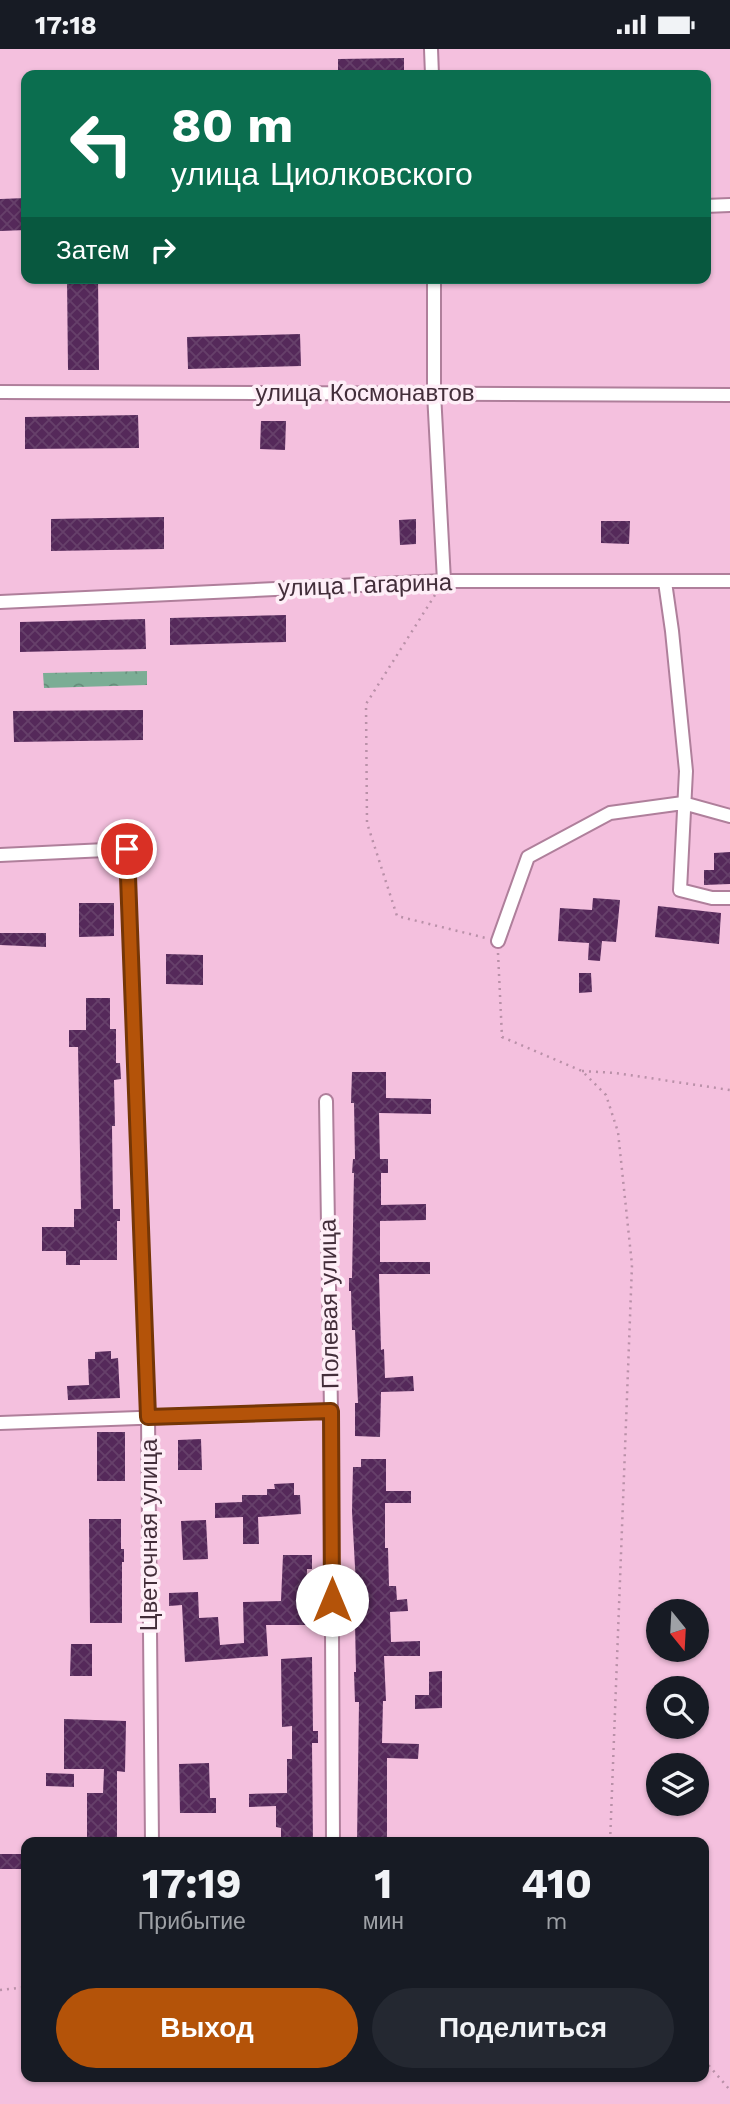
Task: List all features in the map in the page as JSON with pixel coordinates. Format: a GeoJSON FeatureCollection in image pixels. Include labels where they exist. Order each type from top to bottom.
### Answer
{"type":"FeatureCollection","features":[{"type":"Feature","properties":{"kind":"street"},"geometry":{"type":"LineString","coordinates":[[431,49],[432,70]]}},
{"type":"Feature","properties":{"kind":"street"},"geometry":{"type":"LineString","coordinates":[[711,206],[730,205]]}},
{"type":"Feature","properties":{"kind":"street"},"geometry":{"type":"LineString","coordinates":[[434,284],[434,393],[444,581]]}},
{"type":"Feature","properties":{"kind":"street","name":"улица Космонавтов"},"geometry":{"type":"LineString","coordinates":[[0,392],[730,395]]}},
{"type":"Feature","properties":{"kind":"street","name":"улица Гагарина"},"geometry":{"type":"LineString","coordinates":[[0,601],[444,581],[730,581]]}},
{"type":"Feature","properties":{"kind":"street"},"geometry":{"type":"LineString","coordinates":[[665,582],[686,771],[680,890],[712,898],[730,898]]}},
{"type":"Feature","properties":{"kind":"street"},"geometry":{"type":"LineString","coordinates":[[498,941],[528,857],[610,813],[683,803],[730,816]]}},
{"type":"Feature","properties":{"kind":"street","name":"Цветочная улица"},"geometry":{"type":"LineString","coordinates":[[0,855],[127,849],[148,1417],[152,1837]]}},
{"type":"Feature","properties":{"kind":"street","name":"Полевая улица"},"geometry":{"type":"LineString","coordinates":[[326,1101],[333,1837]]}},
{"type":"Feature","properties":{"kind":"street"},"geometry":{"type":"LineString","coordinates":[[0,1423],[331,1411]]}},
{"type":"Feature","properties":{"kind":"path"},"geometry":{"type":"LineString","coordinates":[[444,581],[366,704],[367,823],[397,916],[498,941],[502,1037],[582,1071],[616,1073],[730,1090]]}},
{"type":"Feature","properties":{"kind":"path"},"geometry":{"type":"LineString","coordinates":[[582,1071],[606,1095],[618,1132],[632,1265],[610,1837]]}},
{"type":"Feature","properties":{"kind":"path"},"geometry":{"type":"LineString","coordinates":[[0,1990],[21,1988]]}},
{"type":"Feature","properties":{"kind":"path"},"geometry":{"type":"LineString","coordinates":[[709,2066],[730,2090]]}},
{"type":"Feature","properties":{"kind":"green space"},"geometry":{"type":"Polygon","coordinates":[[[147,671],[147,685],[44,688],[43,673],[147,671]]]}},
{"type":"Feature","properties":{"kind":"building"},"geometry":{"type":"Polygon","coordinates":[[[404,58],[404,70],[338,70],[338,59],[404,58]]]}},
{"type":"Feature","properties":{"kind":"building"},"geometry":{"type":"Polygon","coordinates":[[[21,198],[21,230],[0,231],[0,199],[21,198]]]}},
{"type":"Feature","properties":{"kind":"building"},"geometry":{"type":"Polygon","coordinates":[[[67,284],[98,284],[99,370],[68,370],[67,284]]]}},
{"type":"Feature","properties":{"kind":"building"},"geometry":{"type":"Polygon","coordinates":[[[300,334],[301,366],[188,369],[187,337],[300,334]]]}},
{"type":"Feature","properties":{"kind":"building"},"geometry":{"type":"Polygon","coordinates":[[[138,415],[139,448],[25,449],[25,417],[138,415]]]}},
{"type":"Feature","properties":{"kind":"building"},"geometry":{"type":"Polygon","coordinates":[[[261,421],[286,421],[285,450],[260,449],[261,421]]]}},
{"type":"Feature","properties":{"kind":"building"},"geometry":{"type":"Polygon","coordinates":[[[164,517],[164,549],[51,551],[51,519],[164,517]]]}},
{"type":"Feature","properties":{"kind":"building"},"geometry":{"type":"Polygon","coordinates":[[[416,519],[416,544],[400,545],[399,520],[416,519]]]}},
{"type":"Feature","properties":{"kind":"building"},"geometry":{"type":"Polygon","coordinates":[[[601,521],[630,521],[629,544],[601,543],[601,521]]]}},
{"type":"Feature","properties":{"kind":"building"},"geometry":{"type":"Polygon","coordinates":[[[286,615],[286,642],[170,645],[170,618],[286,615]]]}},
{"type":"Feature","properties":{"kind":"building"},"geometry":{"type":"Polygon","coordinates":[[[145,619],[146,649],[20,652],[20,622],[145,619]]]}},
{"type":"Feature","properties":{"kind":"building"},"geometry":{"type":"Polygon","coordinates":[[[143,710],[143,740],[14,742],[13,711],[143,710]]]}},
{"type":"Feature","properties":{"kind":"building"},"geometry":{"type":"Polygon","coordinates":[[[730,852],[730,884],[704,885],[704,870],[714,870],[714,853],[730,852]]]}},
{"type":"Feature","properties":{"kind":"building"},"geometry":{"type":"Polygon","coordinates":[[[593,898],[620,900],[616,942],[602,941],[600,961],[588,960],[589,943],[558,941],[560,908],[592,910],[593,898]]]}},
{"type":"Feature","properties":{"kind":"building"},"geometry":{"type":"Polygon","coordinates":[[[79,903],[114,903],[114,936],[79,937],[79,903]]]}},
{"type":"Feature","properties":{"kind":"building"},"geometry":{"type":"Polygon","coordinates":[[[658,906],[721,913],[719,944],[655,937],[658,906]]]}},
{"type":"Feature","properties":{"kind":"building"},"geometry":{"type":"Polygon","coordinates":[[[0,933],[46,933],[46,947],[0,945],[0,933]]]}},
{"type":"Feature","properties":{"kind":"building"},"geometry":{"type":"Polygon","coordinates":[[[166,954],[203,955],[203,985],[166,984],[166,954]]]}},
{"type":"Feature","properties":{"kind":"building"},"geometry":{"type":"Polygon","coordinates":[[[579,973],[591,973],[592,992],[579,993],[579,973]]]}},
{"type":"Feature","properties":{"kind":"building"},"geometry":{"type":"Polygon","coordinates":[[[86,998],[110,998],[110,1029],[116,1029],[116,1063],[120,1063],[121,1079],[114,1080],[113,1209],[120,1209],[120,1221],[117,1221],[117,1260],[80,1260],[80,1265],[66,1265],[66,1251],[42,1251],[42,1227],[74,1227],[74,1209],[81,1209],[78,1047],[69,1047],[69,1030],[86,1030],[86,998]]]}},
{"type":"Feature","properties":{"kind":"building"},"geometry":{"type":"Polygon","coordinates":[[[352,1072],[386,1072],[386,1098],[431,1099],[431,1114],[379,1113],[380,1159],[388,1159],[388,1173],[381,1173],[381,1205],[426,1204],[426,1220],[380,1221],[380,1262],[430,1262],[430,1274],[379,1274],[381,1350],[384,1349],[385,1378],[413,1376],[414,1391],[381,1392],[380,1437],[355,1436],[355,1403],[358,1403],[355,1330],[352,1330],[349,1291],[349,1278],[352,1278],[352,1173],[355,1159],[352,1072]]]}},
{"type":"Feature","properties":{"kind":"building"},"geometry":{"type":"Polygon","coordinates":[[[111,1351],[111,1359],[118,1358],[120,1398],[68,1400],[67,1386],[89,1385],[88,1359],[95,1359],[95,1352],[111,1351]]]}},
{"type":"Feature","properties":{"kind":"building"},"geometry":{"type":"Polygon","coordinates":[[[97,1432],[125,1432],[125,1481],[97,1481],[97,1432]]]}},
{"type":"Feature","properties":{"kind":"building"},"geometry":{"type":"Polygon","coordinates":[[[201,1439],[202,1470],[178,1470],[178,1440],[201,1439]]]}},
{"type":"Feature","properties":{"kind":"building"},"geometry":{"type":"Polygon","coordinates":[[[361,1459],[386,1459],[386,1491],[411,1491],[411,1503],[385,1503],[385,1548],[388,1548],[389,1586],[396,1586],[397,1600],[407,1599],[408,1611],[390,1612],[391,1642],[420,1641],[420,1656],[384,1656],[386,1701],[383,1701],[382,1743],[419,1744],[418,1759],[387,1758],[387,1837],[357,1837],[359,1702],[355,1702],[354,1672],[355,1623],[358,1623],[352,1511],[353,1467],[361,1467],[361,1459]]]}},
{"type":"Feature","properties":{"kind":"building"},"geometry":{"type":"Polygon","coordinates":[[[294,1483],[294,1495],[300,1495],[301,1514],[258,1517],[259,1544],[243,1544],[243,1517],[215,1518],[215,1503],[242,1502],[242,1495],[267,1495],[267,1489],[275,1489],[274,1484],[294,1483]]]}},
{"type":"Feature","properties":{"kind":"building"},"geometry":{"type":"Polygon","coordinates":[[[89,1519],[121,1519],[121,1549],[124,1549],[122,1623],[90,1623],[89,1519]]]}},
{"type":"Feature","properties":{"kind":"building"},"geometry":{"type":"Polygon","coordinates":[[[206,1520],[208,1559],[183,1560],[181,1521],[206,1520]]]}},
{"type":"Feature","properties":{"kind":"building"},"geometry":{"type":"Polygon","coordinates":[[[283,1555],[312,1555],[312,1569],[307,1569],[306,1625],[266,1625],[268,1656],[185,1662],[182,1605],[169,1606],[169,1593],[198,1592],[199,1618],[218,1617],[220,1645],[244,1643],[243,1602],[281,1601],[283,1555]]]}},
{"type":"Feature","properties":{"kind":"building"},"geometry":{"type":"Polygon","coordinates":[[[71,1644],[92,1644],[92,1676],[70,1676],[71,1644]]]}},
{"type":"Feature","properties":{"kind":"building"},"geometry":{"type":"Polygon","coordinates":[[[312,1657],[313,1731],[318,1731],[318,1743],[312,1743],[313,1837],[281,1837],[281,1828],[276,1827],[276,1806],[249,1807],[249,1794],[287,1793],[287,1759],[292,1759],[292,1726],[282,1727],[281,1659],[312,1657]]]}},
{"type":"Feature","properties":{"kind":"building"},"geometry":{"type":"Polygon","coordinates":[[[442,1671],[442,1708],[415,1709],[415,1695],[429,1695],[429,1672],[442,1671]]]}},
{"type":"Feature","properties":{"kind":"building"},"geometry":{"type":"Polygon","coordinates":[[[64,1719],[126,1721],[125,1772],[117,1771],[117,1837],[87,1837],[87,1793],[103,1793],[104,1769],[64,1769],[64,1719]]]}},
{"type":"Feature","properties":{"kind":"building"},"geometry":{"type":"Polygon","coordinates":[[[209,1763],[210,1798],[216,1798],[216,1813],[180,1813],[179,1764],[209,1763]]]}},
{"type":"Feature","properties":{"kind":"building"},"geometry":{"type":"Polygon","coordinates":[[[46,1773],[74,1774],[74,1787],[46,1786],[46,1773]]]}},
{"type":"Feature","properties":{"kind":"building"},"geometry":{"type":"Polygon","coordinates":[[[0,1854],[21,1854],[21,1869],[0,1869],[0,1854]]]}},
{"type":"Feature","properties":{"kind":"route"},"geometry":{"type":"LineString","coordinates":[[127,849],[148,1417],[331,1411],[332,1600]]}}]}
